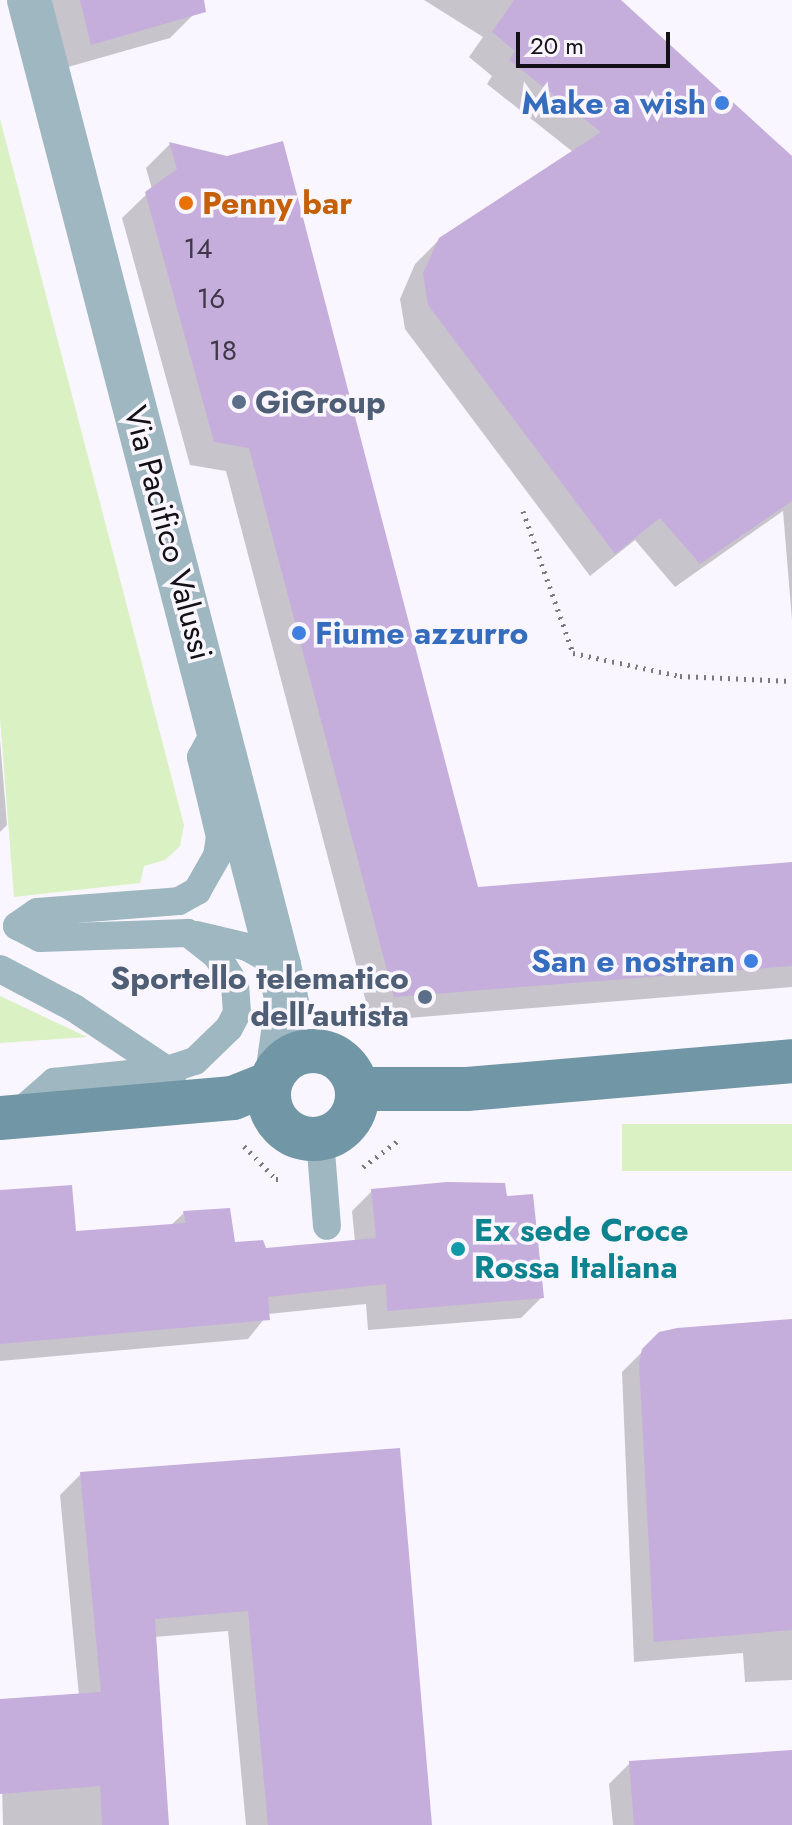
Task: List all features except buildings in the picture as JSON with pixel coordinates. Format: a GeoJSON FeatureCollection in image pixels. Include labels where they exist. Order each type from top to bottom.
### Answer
{"type":"FeatureCollection","features":[{"type":"Feature","properties":{"kind":"street","name":"Via Pacifico Valussi"},"geometry":{"type":"LineString","coordinates":[[29,0],[279,965],[287,1004],[274,1076]]}},
{"type":"Feature","properties":{"kind":"street"},"geometry":{"type":"LineString","coordinates":[[318,1050],[345,1062],[358,1089],[353,1116],[344,1127],[320,1139],[305,1139],[280,1125],[269,1098],[274,1076],[288,1057],[318,1050]]}},
{"type":"Feature","properties":{"kind":"street"},"geometry":{"type":"LineString","coordinates":[[358,1089],[467,1089],[792,1061]]}},
{"type":"Feature","properties":{"kind":"street"},"geometry":{"type":"LineString","coordinates":[[7,1117],[233,1098],[274,1076]]}},
{"type":"Feature","properties":{"kind":"lane"},"geometry":{"type":"LineString","coordinates":[[219,725],[201,757],[220,837],[217,856],[197,891],[179,901],[37,912],[17,926],[40,938],[188,933],[247,947],[279,965]]}},
{"type":"Feature","properties":{"kind":"lane"},"geometry":{"type":"LineString","coordinates":[[7,1117],[54,1082],[167,1070],[207,1053],[237,1013],[238,996],[229,970],[188,933]]}},
{"type":"Feature","properties":{"kind":"lane"},"geometry":{"type":"LineString","coordinates":[[0,969],[74,1008],[214,1099]]}},
{"type":"Feature","properties":{"kind":"lane"},"geometry":{"type":"LineString","coordinates":[[320,1139],[327,1226]]}},
{"type":"Feature","properties":{"kind":"path"},"geometry":{"type":"LineString","coordinates":[[523,511],[573,653],[680,676],[792,681]]}},
{"type":"Feature","properties":{"kind":"green space"},"geometry":{"type":"Polygon","coordinates":[[[0,119],[184,825],[180,846],[165,860],[144,866],[140,883],[14,897],[0,718],[0,119]]]}},
{"type":"Feature","properties":{"kind":"green space"},"geometry":{"type":"Polygon","coordinates":[[[0,996],[87,1037],[0,1043],[0,996]]]}},
{"type":"Feature","properties":{"kind":"green space"},"geometry":{"type":"Polygon","coordinates":[[[622,1124],[792,1124],[792,1171],[622,1171],[622,1124]]]}},
{"type":"Feature","properties":{"kind":"place","name":"Make a wish"},"geometry":{"type":"Point","coordinates":[722,103]}},
{"type":"Feature","properties":{"kind":"place","name":"Penny bar"},"geometry":{"type":"Point","coordinates":[186,203]}},
{"type":"Feature","properties":{"kind":"place","name":"GiGroup"},"geometry":{"type":"Point","coordinates":[239,402]}},
{"type":"Feature","properties":{"kind":"place","name":"Fiume azzurro"},"geometry":{"type":"Point","coordinates":[299,633]}},
{"type":"Feature","properties":{"kind":"place","name":"San e nostran"},"geometry":{"type":"Point","coordinates":[751,961]}},
{"type":"Feature","properties":{"kind":"place","name":"Sportello telematico dell'autista"},"geometry":{"type":"Point","coordinates":[425,997]}},
{"type":"Feature","properties":{"kind":"place","name":"Ex sede Croce Rossa Italiana"},"geometry":{"type":"Point","coordinates":[458,1249]}}]}
